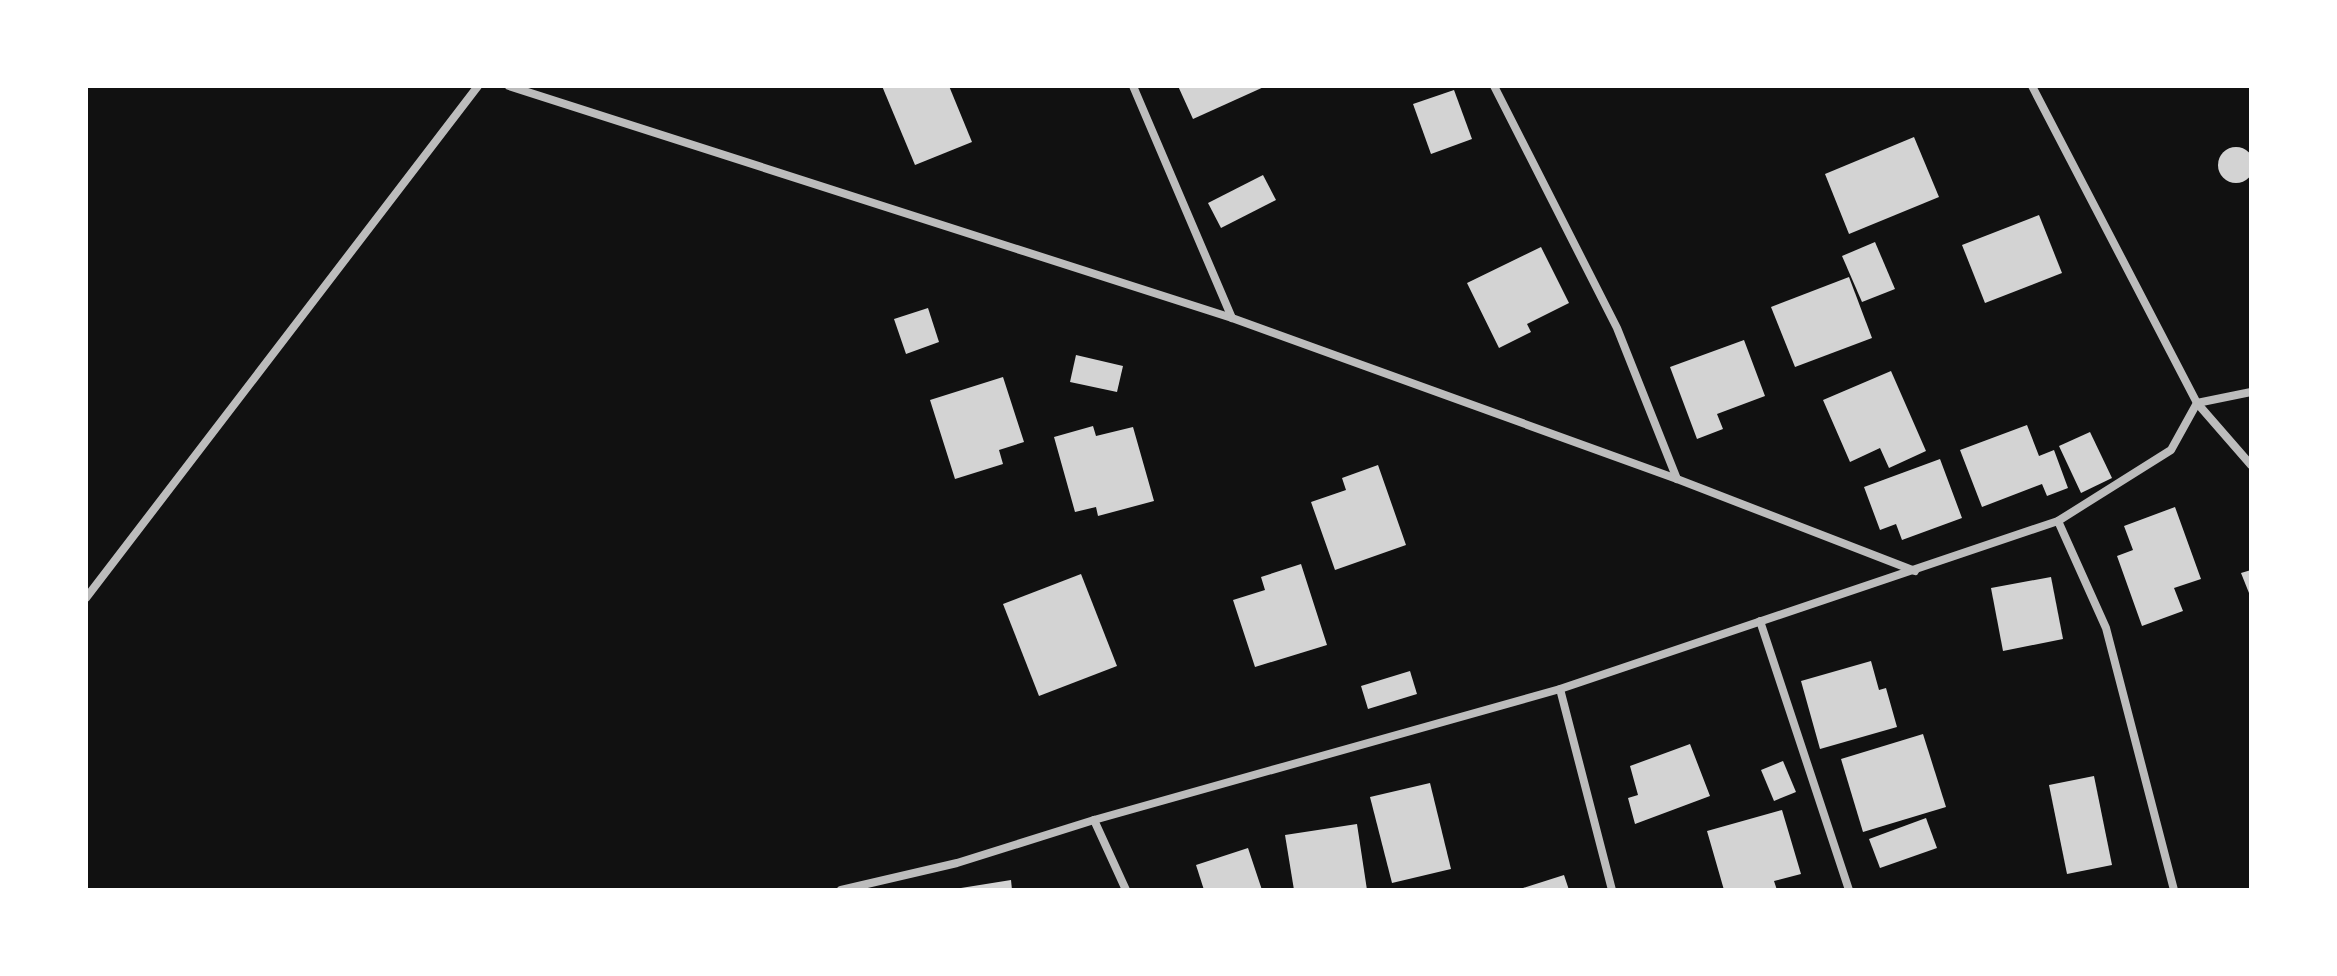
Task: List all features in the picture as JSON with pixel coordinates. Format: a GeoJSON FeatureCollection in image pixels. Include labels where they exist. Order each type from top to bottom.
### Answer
{"type":"FeatureCollection","features":[{"type":"Feature","properties":{"kind":"street"},"geometry":{"type":"LineString","coordinates":[[86,598],[478,86]]}},
{"type":"Feature","properties":{"kind":"street"},"geometry":{"type":"LineString","coordinates":[[509,86],[1232,318],[1677,479],[1916,571]]}},
{"type":"Feature","properties":{"kind":"street"},"geometry":{"type":"LineString","coordinates":[[1133,86],[1232,318]]}},
{"type":"Feature","properties":{"kind":"street"},"geometry":{"type":"LineString","coordinates":[[1494,86],[1617,328],[1677,479]]}},
{"type":"Feature","properties":{"kind":"street"},"geometry":{"type":"LineString","coordinates":[[2032,86],[2197,403],[2251,465]]}},
{"type":"Feature","properties":{"kind":"street"},"geometry":{"type":"LineString","coordinates":[[841,890],[957,863],[1094,820],[1560,689],[2058,521],[2171,450],[2197,403],[2251,392]]}},
{"type":"Feature","properties":{"kind":"street"},"geometry":{"type":"LineString","coordinates":[[2058,521],[2106,628],[2174,890]]}},
{"type":"Feature","properties":{"kind":"street"},"geometry":{"type":"LineString","coordinates":[[1760,621],[1849,890]]}},
{"type":"Feature","properties":{"kind":"street"},"geometry":{"type":"LineString","coordinates":[[1560,689],[1612,890]]}},
{"type":"Feature","properties":{"kind":"street"},"geometry":{"type":"LineString","coordinates":[[1094,820],[1126,890]]}},
{"type":"Feature","properties":{"kind":"building"},"geometry":{"type":"Polygon","coordinates":[[[882,86],[949,86],[972,142],[915,165],[882,86]]]}},
{"type":"Feature","properties":{"kind":"building"},"geometry":{"type":"Polygon","coordinates":[[[1178,86],[1266,86],[1193,119],[1178,86]]]}},
{"type":"Feature","properties":{"kind":"building"},"geometry":{"type":"Polygon","coordinates":[[[1454,90],[1472,139],[1431,154],[1413,104],[1454,90]]]}},
{"type":"Feature","properties":{"kind":"building"},"geometry":{"type":"Polygon","coordinates":[[[1914,137],[1939,197],[1849,234],[1825,174],[1914,137]]]}},
{"type":"Feature","properties":{"kind":"building"},"geometry":{"type":"Polygon","coordinates":[[[2236,147],[2249,152],[2254,165],[2249,178],[2236,183],[2223,178],[2218,165],[2223,152],[2236,147]]]}},
{"type":"Feature","properties":{"kind":"building"},"geometry":{"type":"Polygon","coordinates":[[[1263,175],[1276,200],[1221,228],[1208,203],[1263,175]]]}},
{"type":"Feature","properties":{"kind":"building"},"geometry":{"type":"Polygon","coordinates":[[[2039,215],[2062,273],[1985,303],[1962,245],[2039,215]]]}},
{"type":"Feature","properties":{"kind":"building"},"geometry":{"type":"Polygon","coordinates":[[[1875,242],[1895,289],[1862,302],[1842,256],[1875,242]]]}},
{"type":"Feature","properties":{"kind":"building"},"geometry":{"type":"Polygon","coordinates":[[[1541,247],[1569,303],[1527,324],[1531,332],[1499,348],[1467,283],[1541,247]]]}},
{"type":"Feature","properties":{"kind":"building"},"geometry":{"type":"Polygon","coordinates":[[[1849,277],[1872,338],[1795,367],[1771,307],[1849,277]]]}},
{"type":"Feature","properties":{"kind":"building"},"geometry":{"type":"Polygon","coordinates":[[[928,308],[939,342],[906,354],[894,319],[928,308]]]}},
{"type":"Feature","properties":{"kind":"building"},"geometry":{"type":"Polygon","coordinates":[[[1744,340],[1765,396],[1717,414],[1723,429],[1697,439],[1670,367],[1744,340]]]}},
{"type":"Feature","properties":{"kind":"building"},"geometry":{"type":"Polygon","coordinates":[[[1076,355],[1123,366],[1117,392],[1070,382],[1076,355]]]}},
{"type":"Feature","properties":{"kind":"building"},"geometry":{"type":"Polygon","coordinates":[[[1891,371],[1926,451],[1889,468],[1880,448],[1850,462],[1823,400],[1891,371]]]}},
{"type":"Feature","properties":{"kind":"building"},"geometry":{"type":"Polygon","coordinates":[[[1003,377],[1024,442],[999,450],[1003,464],[955,479],[930,400],[1003,377]]]}},
{"type":"Feature","properties":{"kind":"building"},"geometry":{"type":"Polygon","coordinates":[[[2027,425],[2039,456],[2054,450],[2068,488],[2047,496],[2042,484],[1982,507],[1960,450],[2027,425]]]}},
{"type":"Feature","properties":{"kind":"building"},"geometry":{"type":"Polygon","coordinates":[[[1093,426],[1096,436],[1133,427],[1154,501],[1098,516],[1096,507],[1075,512],[1054,437],[1093,426]]]}},
{"type":"Feature","properties":{"kind":"building"},"geometry":{"type":"Polygon","coordinates":[[[2090,432],[2112,478],[2081,493],[2059,446],[2090,432]]]}},
{"type":"Feature","properties":{"kind":"building"},"geometry":{"type":"Polygon","coordinates":[[[1940,459],[1962,518],[1902,540],[1896,524],[1880,530],[1864,487],[1940,459]]]}},
{"type":"Feature","properties":{"kind":"building"},"geometry":{"type":"Polygon","coordinates":[[[1378,465],[1406,545],[1335,570],[1311,502],[1346,490],[1342,478],[1378,465]]]}},
{"type":"Feature","properties":{"kind":"building"},"geometry":{"type":"Polygon","coordinates":[[[2175,507],[2201,579],[2174,588],[2183,611],[2142,626],[2117,556],[2133,550],[2124,526],[2175,507]]]}},
{"type":"Feature","properties":{"kind":"building"},"geometry":{"type":"Polygon","coordinates":[[[1301,564],[1327,645],[1255,667],[1233,600],[1265,590],[1261,577],[1301,564]]]}},
{"type":"Feature","properties":{"kind":"building"},"geometry":{"type":"Polygon","coordinates":[[[2251,570],[2251,598],[2241,573],[2251,570]]]}},
{"type":"Feature","properties":{"kind":"building"},"geometry":{"type":"Polygon","coordinates":[[[1081,574],[1117,666],[1039,696],[1003,604],[1081,574]]]}},
{"type":"Feature","properties":{"kind":"building"},"geometry":{"type":"Polygon","coordinates":[[[2051,577],[2063,639],[2003,651],[1991,588],[2051,577]]]}},
{"type":"Feature","properties":{"kind":"building"},"geometry":{"type":"Polygon","coordinates":[[[1871,661],[1879,690],[1886,688],[1897,727],[1820,749],[1801,681],[1871,661]]]}},
{"type":"Feature","properties":{"kind":"building"},"geometry":{"type":"Polygon","coordinates":[[[1410,671],[1417,694],[1368,709],[1361,686],[1410,671]]]}},
{"type":"Feature","properties":{"kind":"building"},"geometry":{"type":"Polygon","coordinates":[[[1923,734],[1946,807],[1863,832],[1841,759],[1923,734]]]}},
{"type":"Feature","properties":{"kind":"building"},"geometry":{"type":"Polygon","coordinates":[[[1690,744],[1710,796],[1635,824],[1628,798],[1638,795],[1630,766],[1690,744]]]}},
{"type":"Feature","properties":{"kind":"building"},"geometry":{"type":"Polygon","coordinates":[[[1783,761],[1796,792],[1774,801],[1761,770],[1783,761]]]}},
{"type":"Feature","properties":{"kind":"building"},"geometry":{"type":"Polygon","coordinates":[[[2094,776],[2112,865],[2067,874],[2049,785],[2094,776]]]}},
{"type":"Feature","properties":{"kind":"building"},"geometry":{"type":"Polygon","coordinates":[[[1430,783],[1451,869],[1392,883],[1370,797],[1430,783]]]}},
{"type":"Feature","properties":{"kind":"building"},"geometry":{"type":"Polygon","coordinates":[[[1782,810],[1801,874],[1774,881],[1777,890],[1724,890],[1707,831],[1782,810]]]}},
{"type":"Feature","properties":{"kind":"building"},"geometry":{"type":"Polygon","coordinates":[[[1926,818],[1937,848],[1880,868],[1869,839],[1926,818]]]}},
{"type":"Feature","properties":{"kind":"building"},"geometry":{"type":"Polygon","coordinates":[[[1357,824],[1367,890],[1294,890],[1285,835],[1357,824]]]}},
{"type":"Feature","properties":{"kind":"building"},"geometry":{"type":"Polygon","coordinates":[[[1248,848],[1262,890],[1204,890],[1196,865],[1248,848]]]}},
{"type":"Feature","properties":{"kind":"building"},"geometry":{"type":"Polygon","coordinates":[[[1564,875],[1569,890],[1520,890],[1520,889],[1564,875]]]}},
{"type":"Feature","properties":{"kind":"building"},"geometry":{"type":"Polygon","coordinates":[[[1011,880],[1012,890],[961,890],[961,888],[1011,880]]]}}]}
